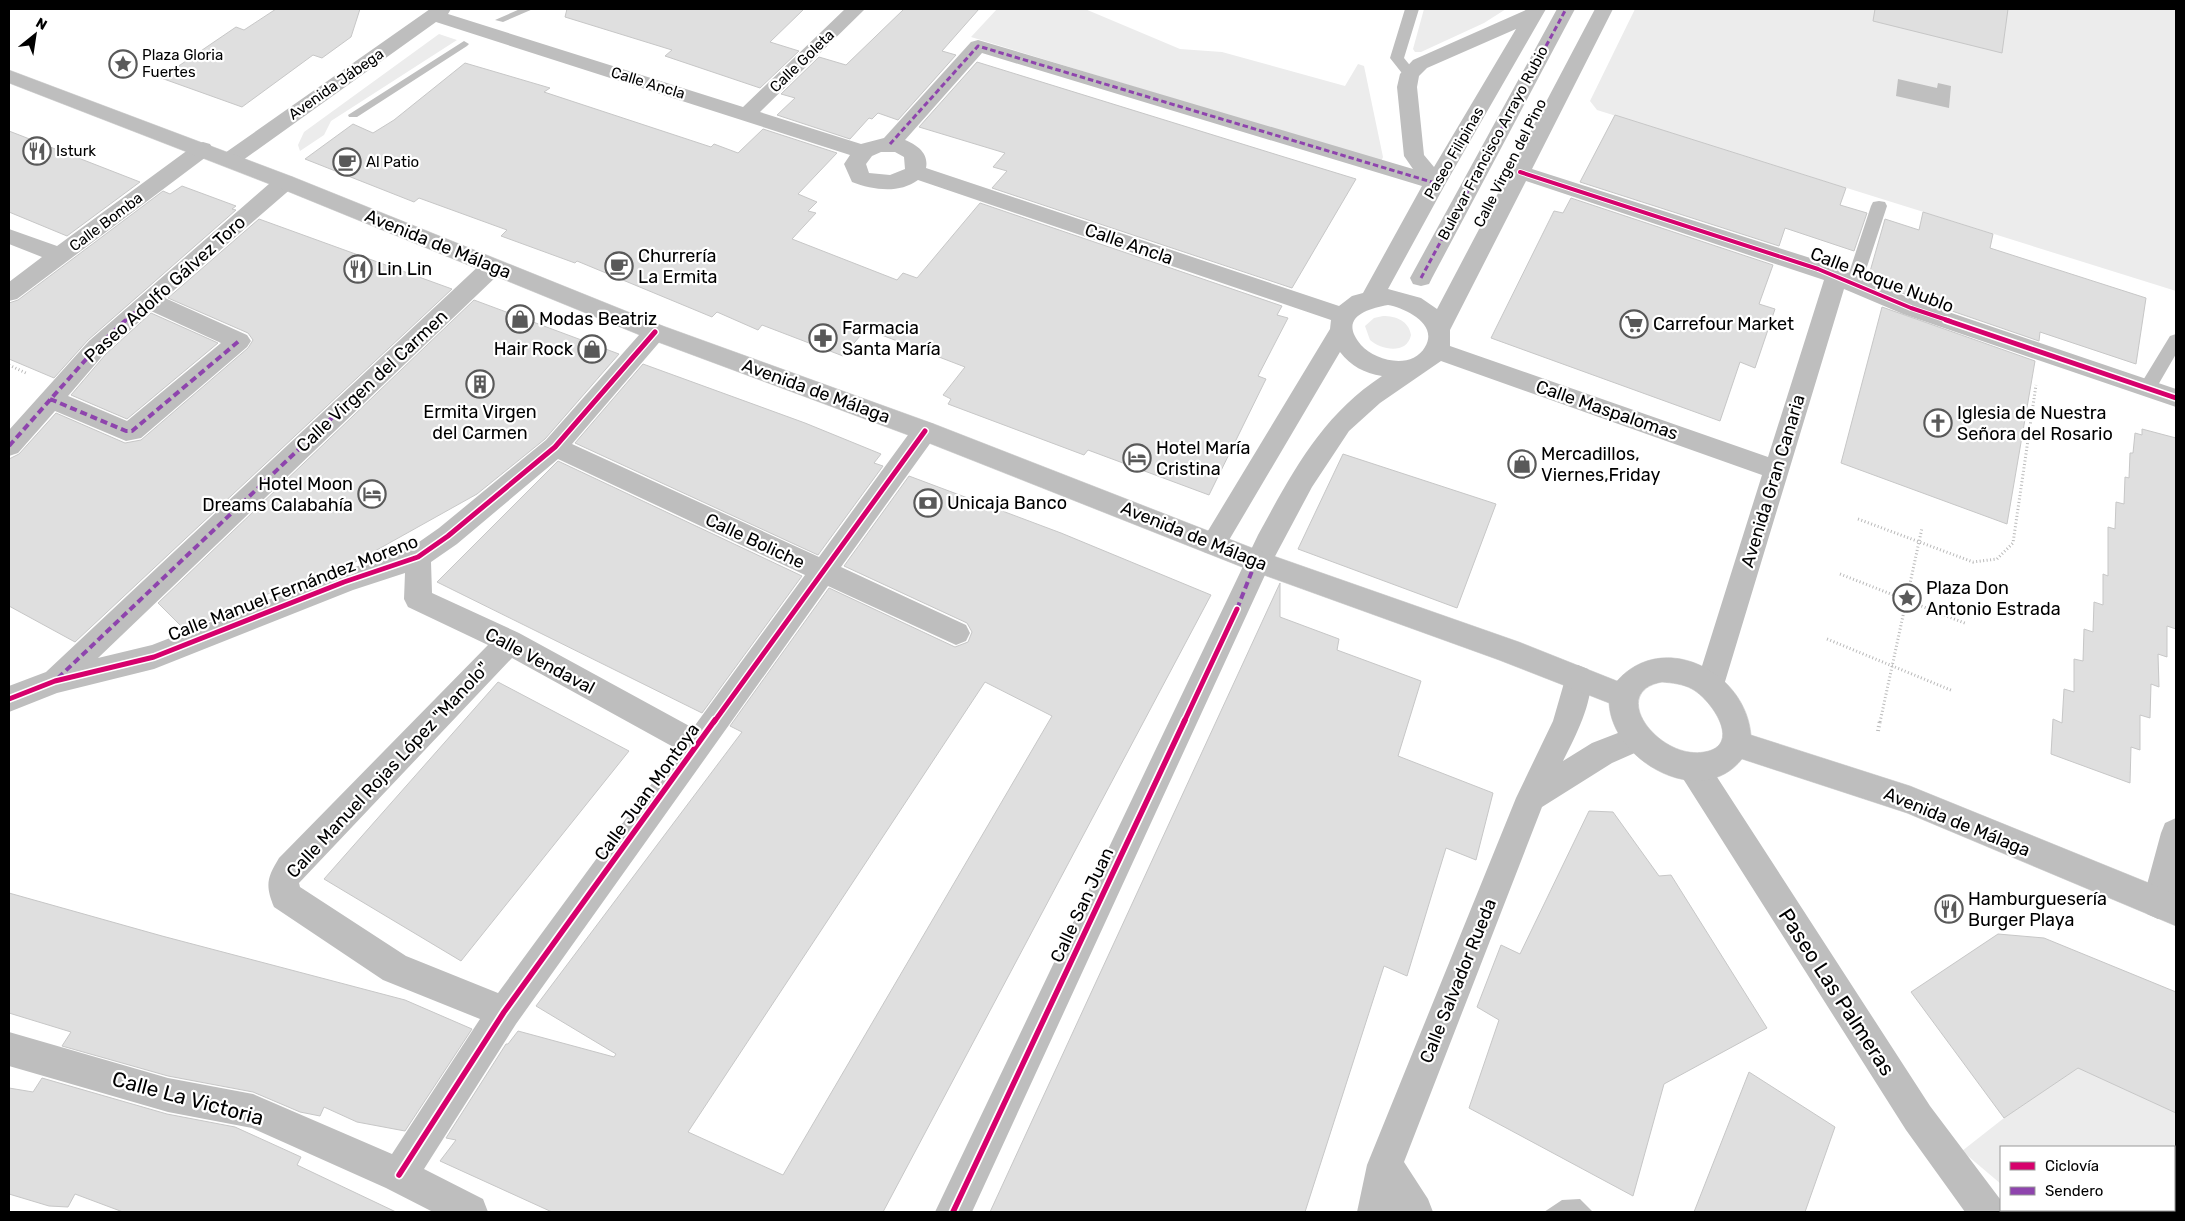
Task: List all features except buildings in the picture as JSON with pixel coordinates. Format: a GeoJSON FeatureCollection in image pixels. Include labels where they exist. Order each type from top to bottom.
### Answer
{"type":"FeatureCollection","features":[{"type":"Feature","properties":{"kind":"street","name":"Calle Goleta"},"geometry":{"type":"LineString","coordinates":[[747,114],[856,9]]}},
{"type":"Feature","properties":{"kind":"street","name":"Bulevar Francisco Arrayo Rubio"},"geometry":{"type":"LineString","coordinates":[[1421,278],[1566,9]]}},
{"type":"Feature","properties":{"kind":"street","name":"Calle Virgen del Pino"},"geometry":{"type":"LineString","coordinates":[[1438,340],[1520,172],[1604,9]]}},
{"type":"Feature","properties":{"kind":"street","name":"Calle Ancla"},"geometry":{"type":"LineString","coordinates":[[437,12],[863,152]]}},
{"type":"Feature","properties":{"kind":"street","name":"Avenida Jábega"},"geometry":{"type":"LineString","coordinates":[[229,160],[437,12]]}},
{"type":"Feature","properties":{"kind":"street"},"geometry":{"type":"LineString","coordinates":[[1436,183],[1414,156],[1407,87],[1410,74],[1420,64],[1536,12]]}},
{"type":"Feature","properties":{"kind":"street","name":"Paseo Filipinas"},"geometry":{"type":"LineString","coordinates":[[1372,298],[1436,183],[1536,12]]}},
{"type":"Feature","properties":{"kind":"street"},"geometry":{"type":"LineString","coordinates":[[890,144],[978,46],[1436,183]]}},
{"type":"Feature","properties":{"kind":"street","name":"Avenida de Málaga"},"geometry":{"type":"LineString","coordinates":[[9,76],[203,149],[655,332],[924,431],[1256,561],[1509,651],[1626,697]]}},
{"type":"Feature","properties":{"kind":"street"},"geometry":{"type":"LineString","coordinates":[[890,144],[899,145],[913,153],[917,165],[914,171],[908,177],[888,184],[868,181],[860,177],[855,164],[863,152],[871,147],[890,144]]}},
{"type":"Feature","properties":{"kind":"street","name":"Calle Bomba"},"geometry":{"type":"LineString","coordinates":[[9,294],[203,149]]}},
{"type":"Feature","properties":{"kind":"street","name":"Calle Ancla"},"geometry":{"type":"LineString","coordinates":[[914,171],[1342,324]]}},
{"type":"Feature","properties":{"kind":"street","name":"Calle Roque Nublo"},"geometry":{"type":"LineString","coordinates":[[1520,172],[1818,269],[1911,308],[2176,398]]}},
{"type":"Feature","properties":{"kind":"street","name":"Paseo Adolfo Gálvez Toro"},"geometry":{"type":"LineString","coordinates":[[9,446],[97,347],[148,300],[285,182]]}},
{"type":"Feature","properties":{"kind":"street"},"geometry":{"type":"LineString","coordinates":[[9,236],[60,256]]}},
{"type":"Feature","properties":{"kind":"street","name":"Calle Virgen del Carmen"},"geometry":{"type":"LineString","coordinates":[[55,681],[351,392],[492,267]]}},
{"type":"Feature","properties":{"kind":"street","name":"Avenida Gran Canaria"},"geometry":{"type":"LineString","coordinates":[[1710,685],[1776,470],[1845,281]]}},
{"type":"Feature","properties":{"kind":"street"},"geometry":{"type":"LineString","coordinates":[[1213,544],[1342,324],[1358,303],[1372,298],[1388,297],[1405,300],[1420,307],[1432,316],[1438,340],[1428,361],[1380,389],[1347,417],[1325,444],[1256,561]]}},
{"type":"Feature","properties":{"kind":"street"},"geometry":{"type":"LineString","coordinates":[[50,399],[126,431],[132,431],[239,341],[148,300]]}},
{"type":"Feature","properties":{"kind":"street"},"geometry":{"type":"LineString","coordinates":[[1342,324],[1344,344],[1366,363],[1383,368],[1415,367]]}},
{"type":"Feature","properties":{"kind":"street","name":"Calle Manuel Fernández Moreno"},"geometry":{"type":"LineString","coordinates":[[9,699],[55,681],[154,657],[344,582],[418,557],[448,536],[555,448],[655,332]]}},
{"type":"Feature","properties":{"kind":"street","name":"Calle Maspalomas"},"geometry":{"type":"LineString","coordinates":[[1438,340],[1776,470]]}},
{"type":"Feature","properties":{"kind":"street","name":"Calle Juan Montoya"},"geometry":{"type":"LineString","coordinates":[[399,1175],[504,1012],[824,573],[924,431]]}},
{"type":"Feature","properties":{"kind":"street","name":"Calle Boliche"},"geometry":{"type":"LineString","coordinates":[[555,448],[956,633]]}},
{"type":"Feature","properties":{"kind":"street","name":"Calle Vendaval"},"geometry":{"type":"LineString","coordinates":[[418,557],[418,599],[509,642],[698,746]]}},
{"type":"Feature","properties":{"kind":"street","name":"Calle San Juan"},"geometry":{"type":"LineString","coordinates":[[953,1212],[1236,609],[1256,561]]}},
{"type":"Feature","properties":{"kind":"street","name":"Calle Manuel Rojas López \"Manolo\""},"geometry":{"type":"LineString","coordinates":[[504,1012],[396,968],[285,896],[283,881],[290,869],[509,642]]}},
{"type":"Feature","properties":{"kind":"street"},"geometry":{"type":"LineString","coordinates":[[1662,670],[1683,672],[1710,685],[1725,700],[1733,712],[1737,725],[1735,743],[1723,759],[1710,766],[1692,767],[1662,759],[1636,739],[1628,726],[1625,713],[1626,697],[1631,686],[1644,674],[1662,670]]}},
{"type":"Feature","properties":{"kind":"street","name":"Calle Salvador Rueda"},"geometry":{"type":"LineString","coordinates":[[1375,1212],[1385,1165],[1531,798],[1567,722],[1578,678]]}},
{"type":"Feature","properties":{"kind":"street"},"geometry":{"type":"LineString","coordinates":[[1531,798],[1602,753],[1636,739]]}},
{"type":"Feature","properties":{"kind":"street","name":"Avenida de Málaga"},"geometry":{"type":"LineString","coordinates":[[1735,743],[1910,800],[2167,906]]}},
{"type":"Feature","properties":{"kind":"street","name":"Paseo Las Palmeras"},"geometry":{"type":"LineString","coordinates":[[1692,767],[1913,1110],[1987,1212]]}},
{"type":"Feature","properties":{"kind":"street"},"geometry":{"type":"LineString","coordinates":[[2167,906],[2176,833]]}},
{"type":"Feature","properties":{"kind":"street","name":"Calle La Victoria"},"geometry":{"type":"LineString","coordinates":[[9,1049],[168,1094],[253,1111],[399,1175],[470,1212]]}},
{"type":"Feature","properties":{"kind":"street"},"geometry":{"type":"LineString","coordinates":[[1385,1165],[1415,1212]]}},
{"type":"Feature","properties":{"kind":"lane"},"geometry":{"type":"LineString","coordinates":[[1410,74],[1397,58],[1412,9]]}},
{"type":"Feature","properties":{"kind":"lane"},"geometry":{"type":"LineString","coordinates":[[1845,281],[1879,206]]}},
{"type":"Feature","properties":{"kind":"lane"},"geometry":{"type":"LineString","coordinates":[[2148,387],[2176,340]]}},
{"type":"Feature","properties":{"kind":"path"},"geometry":{"type":"LineString","coordinates":[[1858,519],[1973,562],[1997,559],[2013,543],[2042,351]]}},
{"type":"Feature","properties":{"kind":"path"},"geometry":{"type":"LineString","coordinates":[[1878,731],[1922,528]]}},
{"type":"Feature","properties":{"kind":"path"},"geometry":{"type":"LineString","coordinates":[[1840,574],[1967,624]]}},
{"type":"Feature","properties":{"kind":"path"},"geometry":{"type":"LineString","coordinates":[[1827,640],[1953,691]]}},
{"type":"Feature","properties":{"kind":"shaded area"},"geometry":{"type":"Polygon","coordinates":[[[997,9],[1085,9],[1180,49],[1222,52],[1345,86],[1358,64],[1364,66],[1383,157],[1381,162],[971,37],[997,9]]]}},
{"type":"Feature","properties":{"kind":"shaded area"},"geometry":{"type":"Polygon","coordinates":[[[1424,9],[1506,9],[1484,23],[1421,52],[1415,52],[1413,49],[1424,9]]]}},
{"type":"Feature","properties":{"kind":"shaded area"},"geometry":{"type":"Polygon","coordinates":[[[1635,9],[2176,9],[2176,291],[1597,110],[1590,101],[1635,9]]]}},
{"type":"Feature","properties":{"kind":"shaded area"},"geometry":{"type":"Polygon","coordinates":[[[439,34],[457,40],[331,121],[324,135],[300,151],[298,145],[304,132],[439,34]]]}},
{"type":"Feature","properties":{"kind":"shaded area"},"geometry":{"type":"Polygon","coordinates":[[[1898,79],[1937,88],[1938,83],[1951,86],[1949,108],[1896,96],[1898,79]]]}},
{"type":"Feature","properties":{"kind":"shaded area"},"geometry":{"type":"Polygon","coordinates":[[[1383,316],[1397,318],[1408,326],[1411,335],[1409,341],[1404,346],[1393,349],[1387,348],[1370,340],[1365,326],[1374,318],[1383,316]]]}},
{"type":"Feature","properties":{"kind":"shaded area"},"geometry":{"type":"Polygon","coordinates":[[[2078,1068],[2176,1113],[2176,1212],[2060,1211],[2175,1211],[2175,1146],[2000,1146],[2000,1183],[1962,1151],[2004,1118],[2078,1068]]]}},
{"type":"Feature","properties":{"kind":"shaded area"},"geometry":{"type":"Polygon","coordinates":[[[1580,1199],[1593,1212],[1544,1212],[1562,1200],[1580,1199]]]}},
{"type":"Feature","properties":{"kind":"waterway"},"geometry":{"type":"LineString","coordinates":[[500,20],[528,9]]}},
{"type":"Feature","properties":{"kind":"waterway"},"geometry":{"type":"LineString","coordinates":[[353,115],[464,44]]}},
{"type":"Feature","properties":{"kind":"marked path"},"geometry":{"type":"LineString","coordinates":[[1421,278],[1566,9]]}},
{"type":"Feature","properties":{"kind":"marked path"},"geometry":{"type":"LineString","coordinates":[[890,144],[978,46],[1435,183]]}},
{"type":"Feature","properties":{"kind":"marked path"},"geometry":{"type":"LineString","coordinates":[[9,446],[97,347],[148,300]]}},
{"type":"Feature","properties":{"kind":"marked path"},"geometry":{"type":"LineString","coordinates":[[50,399],[126,431],[132,431],[239,341]]}},
{"type":"Feature","properties":{"kind":"marked path"},"geometry":{"type":"LineString","coordinates":[[58,678],[357,394]]}},
{"type":"Feature","properties":{"kind":"marked path"},"geometry":{"type":"LineString","coordinates":[[1237,609],[1256,561]]}},
{"type":"Feature","properties":{"kind":"cycle path"},"geometry":{"type":"LineString","coordinates":[[1520,172],[1818,269],[1911,308],[2176,398]]}},
{"type":"Feature","properties":{"kind":"cycle path"},"geometry":{"type":"LineString","coordinates":[[9,699],[55,681],[154,657],[344,582],[418,557],[448,536],[555,447],[655,332]]}},
{"type":"Feature","properties":{"kind":"cycle path"},"geometry":{"type":"LineString","coordinates":[[399,1175],[504,1012],[925,431]]}},
{"type":"Feature","properties":{"kind":"cycle path"},"geometry":{"type":"LineString","coordinates":[[953,1212],[1237,609]]}},
{"type":"Feature","properties":{"kind":"place","name":"Plaza Gloria Fuertes"},"geometry":{"type":"Point","coordinates":[123,64]}},
{"type":"Feature","properties":{"kind":"place","name":"Isturk"},"geometry":{"type":"Point","coordinates":[37,151]}},
{"type":"Feature","properties":{"kind":"place","name":"Al Patio"},"geometry":{"type":"Point","coordinates":[347,162]}},
{"type":"Feature","properties":{"kind":"place","name":"Churrería La Ermita"},"geometry":{"type":"Point","coordinates":[619,266]}},
{"type":"Feature","properties":{"kind":"place","name":"Lin Lin"},"geometry":{"type":"Point","coordinates":[358,269]}},
{"type":"Feature","properties":{"kind":"place","name":"Modas Beatriz"},"geometry":{"type":"Point","coordinates":[520,319]}},
{"type":"Feature","properties":{"kind":"place","name":"Carrefour Market"},"geometry":{"type":"Point","coordinates":[1634,324]}},
{"type":"Feature","properties":{"kind":"place","name":"Farmacia Santa María"},"geometry":{"type":"Point","coordinates":[823,338]}},
{"type":"Feature","properties":{"kind":"place","name":"Hair Rock"},"geometry":{"type":"Point","coordinates":[592,349]}},
{"type":"Feature","properties":{"kind":"place","name":"Ermita Virgen del Carmen"},"geometry":{"type":"Point","coordinates":[480,384]}},
{"type":"Feature","properties":{"kind":"place","name":"Iglesia de Nuestra Señora del Rosario"},"geometry":{"type":"Point","coordinates":[1938,423]}},
{"type":"Feature","properties":{"kind":"place","name":"Hotel María Cristina"},"geometry":{"type":"Point","coordinates":[1137,458]}},
{"type":"Feature","properties":{"kind":"place","name":"Mercadillos, Viernes,Friday"},"geometry":{"type":"Point","coordinates":[1522,464]}},
{"type":"Feature","properties":{"kind":"place","name":"Hotel Moon Dreams Calabahía"},"geometry":{"type":"Point","coordinates":[372,494]}},
{"type":"Feature","properties":{"kind":"place","name":"Unicaja Banco"},"geometry":{"type":"Point","coordinates":[928,503]}},
{"type":"Feature","properties":{"kind":"place","name":"Plaza Don Antonio Estrada"},"geometry":{"type":"Point","coordinates":[1907,598]}},
{"type":"Feature","properties":{"kind":"place","name":"Hamburguesería Burger Playa"},"geometry":{"type":"Point","coordinates":[1949,909]}}]}
